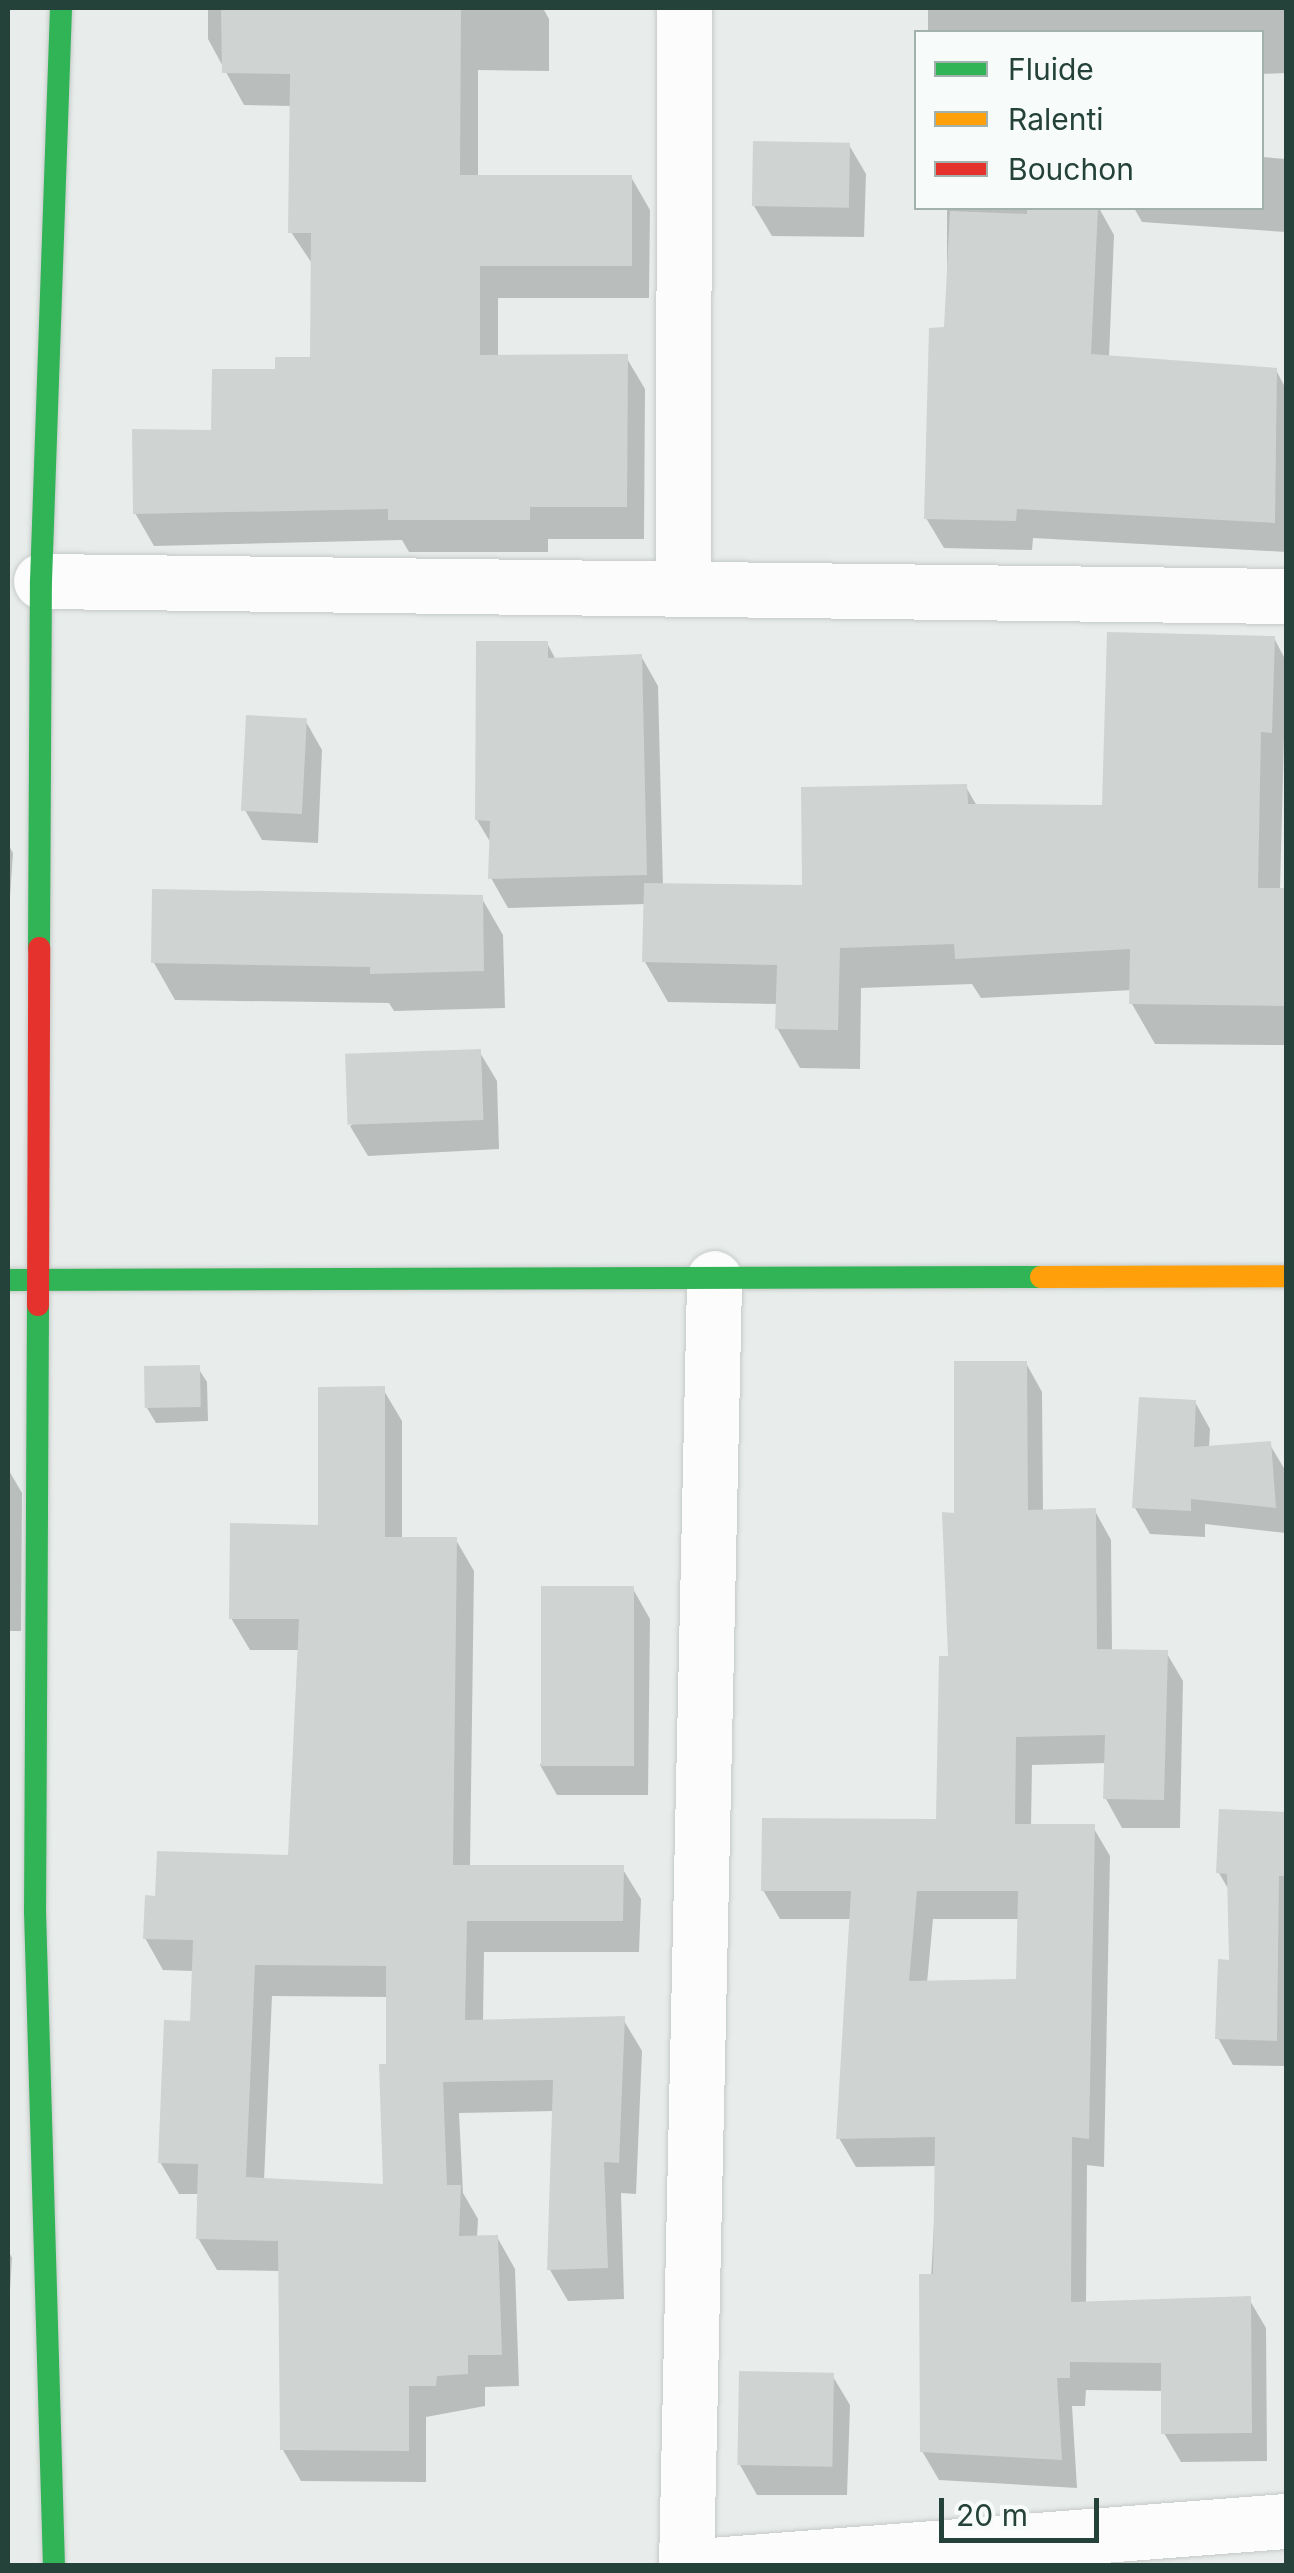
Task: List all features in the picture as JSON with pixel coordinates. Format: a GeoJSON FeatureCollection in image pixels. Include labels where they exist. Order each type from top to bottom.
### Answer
{"type":"FeatureCollection","features":[{"type":"Feature","properties":{"kind":"street"},"geometry":{"type":"LineString","coordinates":[[54,2566],[21,1912],[38,1280],[41,581],[62,8]]}},
{"type":"Feature","properties":{"kind":"street"},"geometry":{"type":"LineString","coordinates":[[683,588],[684,8]]}},
{"type":"Feature","properties":{"kind":"street"},"geometry":{"type":"LineString","coordinates":[[41,581],[1286,596]]}},
{"type":"Feature","properties":{"kind":"street"},"geometry":{"type":"LineString","coordinates":[[8,1280],[1286,1276]]}},
{"type":"Feature","properties":{"kind":"street"},"geometry":{"type":"LineString","coordinates":[[686,2566],[714,1278]]}},
{"type":"Feature","properties":{"kind":"street"},"geometry":{"type":"LineString","coordinates":[[698,2566],[1286,2522]]}},
{"type":"Feature","properties":{"kind":"building"},"geometry":{"type":"Polygon","coordinates":[[[221,8],[461,8],[460,175],[632,175],[632,266],[480,266],[480,355],[628,354],[627,507],[530,507],[530,520],[388,520],[388,509],[133,514],[132,429],[211,430],[212,369],[275,369],[275,357],[310,357],[311,233],[288,233],[290,74],[222,73],[221,8]]]}},
{"type":"Feature","properties":{"kind":"building"},"geometry":{"type":"Polygon","coordinates":[[[753,141],[850,143],[849,208],[752,206],[753,141]]]}},
{"type":"Feature","properties":{"kind":"building"},"geometry":{"type":"Polygon","coordinates":[[[1027,210],[1098,210],[1091,354],[1277,368],[1275,523],[1017,509],[1016,521],[924,519],[929,328],[944,327],[950,211],[1027,214],[1027,210]]]}},
{"type":"Feature","properties":{"kind":"building"},"geometry":{"type":"Polygon","coordinates":[[[1107,632],[1275,636],[1272,733],[1261,732],[1258,888],[1286,888],[1286,1006],[1129,1004],[1130,949],[955,959],[954,944],[840,948],[838,1030],[775,1029],[777,965],[642,962],[644,883],[802,885],[801,787],[967,784],[968,804],[1102,805],[1107,632]]]}},
{"type":"Feature","properties":{"kind":"building"},"geometry":{"type":"Polygon","coordinates":[[[476,641],[548,641],[548,658],[642,654],[647,875],[488,879],[490,821],[475,820],[476,641]]]}},
{"type":"Feature","properties":{"kind":"building"},"geometry":{"type":"Polygon","coordinates":[[[246,715],[307,718],[302,814],[241,811],[246,715]]]}},
{"type":"Feature","properties":{"kind":"building"},"geometry":{"type":"Polygon","coordinates":[[[152,889],[483,895],[484,971],[370,974],[370,967],[151,963],[152,889]]]}},
{"type":"Feature","properties":{"kind":"building"},"geometry":{"type":"Polygon","coordinates":[[[481,1049],[483,1120],[348,1125],[345,1054],[481,1049]]]}},
{"type":"Feature","properties":{"kind":"building"},"geometry":{"type":"Polygon","coordinates":[[[954,1361],[1027,1361],[1028,1510],[1096,1508],[1097,1649],[1168,1650],[1164,1800],[1103,1799],[1105,1735],[1016,1737],[1015,1824],[1095,1824],[1089,2139],[1072,2137],[1071,2302],[1251,2296],[1252,2433],[1161,2434],[1161,2363],[1070,2362],[1070,2378],[1057,2378],[1062,2460],[920,2452],[919,2274],[933,2274],[935,2137],[836,2139],[851,1891],[761,1891],[762,1818],[936,1819],[939,1656],[948,1656],[942,1512],[954,1513],[954,1361]],[[917,1891],[909,1981],[1016,1979],[1018,1891],[917,1891]]]}},
{"type":"Feature","properties":{"kind":"building"},"geometry":{"type":"Polygon","coordinates":[[[200,1365],[201,1407],[145,1408],[144,1366],[200,1365]]]}},
{"type":"Feature","properties":{"kind":"building"},"geometry":{"type":"Polygon","coordinates":[[[385,1386],[385,1537],[457,1537],[453,1865],[624,1865],[623,1921],[467,1921],[465,2020],[625,2016],[619,2163],[604,2162],[608,2268],[547,2270],[553,2080],[443,2082],[447,2185],[461,2185],[459,2236],[498,2235],[502,2355],[468,2355],[468,2374],[437,2376],[436,2386],[409,2386],[409,2451],[280,2450],[278,2241],[196,2239],[198,2164],[158,2163],[164,2020],[190,2021],[193,1940],[143,1939],[145,1895],[155,1896],[157,1851],[288,1855],[299,1619],[229,1619],[230,1523],[318,1525],[318,1387],[385,1386]],[[255,1965],[246,2177],[383,2184],[379,2064],[386,2064],[386,1966],[255,1965]]]}},
{"type":"Feature","properties":{"kind":"building"},"geometry":{"type":"Polygon","coordinates":[[[1139,1397],[1196,1400],[1194,1447],[1271,1441],[1276,1508],[1191,1499],[1191,1511],[1132,1508],[1139,1397]]]}},
{"type":"Feature","properties":{"kind":"building"},"geometry":{"type":"Polygon","coordinates":[[[541,1586],[634,1586],[634,1766],[541,1766],[541,1586]]]}},
{"type":"Feature","properties":{"kind":"building"},"geometry":{"type":"Polygon","coordinates":[[[1219,1809],[1286,1812],[1286,1876],[1279,1876],[1277,2041],[1215,2039],[1218,1959],[1229,1960],[1227,1874],[1216,1873],[1219,1809]]]}},
{"type":"Feature","properties":{"kind":"building"},"geometry":{"type":"Polygon","coordinates":[[[739,2371],[834,2373],[832,2467],[737,2465],[739,2371]]]}},
{"type":"Feature","properties":{"kind":"traffic: fast"},"geometry":{"type":"LineString","coordinates":[[39,948],[41,581],[61,8]]}},
{"type":"Feature","properties":{"kind":"traffic: fast"},"geometry":{"type":"LineString","coordinates":[[8,1280],[1041,1277]]}},
{"type":"Feature","properties":{"kind":"traffic: fast"},"geometry":{"type":"LineString","coordinates":[[38,1305],[35,1911],[54,2566]]}},
{"type":"Feature","properties":{"kind":"traffic: slow"},"geometry":{"type":"LineString","coordinates":[[1041,1277],[1286,1276]]}},
{"type":"Feature","properties":{"kind":"traffic: jam"},"geometry":{"type":"LineString","coordinates":[[38,1305],[39,948]]}}]}
